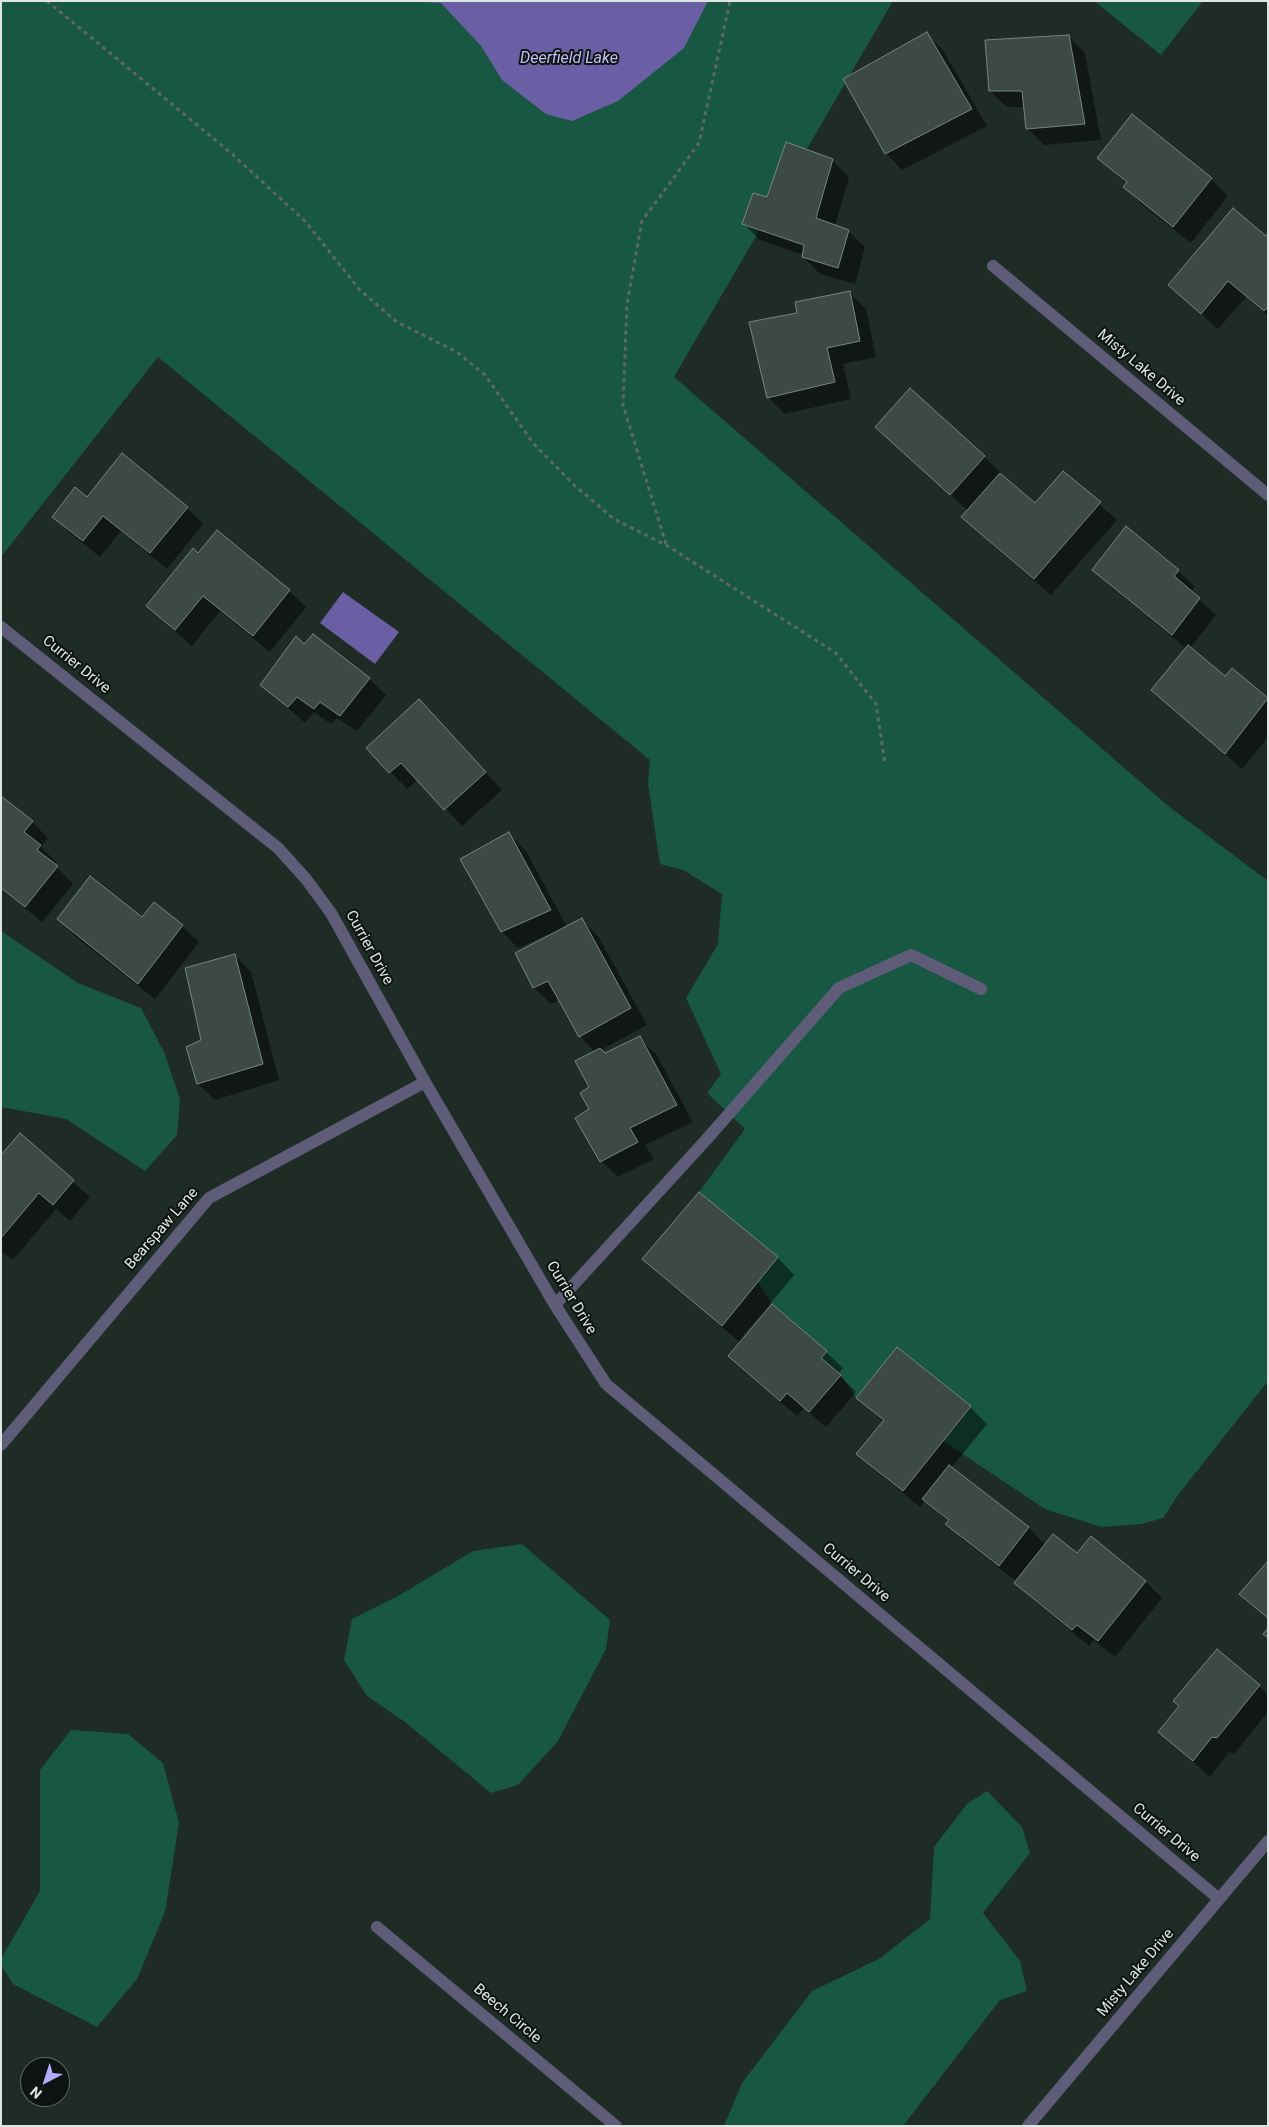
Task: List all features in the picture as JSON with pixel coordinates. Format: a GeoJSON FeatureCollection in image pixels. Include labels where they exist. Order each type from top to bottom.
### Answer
{"type":"FeatureCollection","features":[{"type":"Feature","properties":{"kind":"street","name":"Misty Lake Drive"},"geometry":{"type":"LineString","coordinates":[[993,266],[1268,495]]}},
{"type":"Feature","properties":{"kind":"street","name":"Currier Drive"},"geometry":{"type":"LineString","coordinates":[[1,627],[284,854],[306,879],[331,913],[425,1082],[555,1305],[606,1384],[1219,1899]]}},
{"type":"Feature","properties":{"kind":"street"},"geometry":{"type":"LineString","coordinates":[[555,1305],[706,1140],[839,988],[911,955],[981,990]]}},
{"type":"Feature","properties":{"kind":"street","name":"Bearspaw Lane"},"geometry":{"type":"LineString","coordinates":[[1,1446],[209,1198],[425,1082]]}},
{"type":"Feature","properties":{"kind":"street","name":"Misty Lake Drive"},"geometry":{"type":"LineString","coordinates":[[1028,2126],[1268,1841]]}},
{"type":"Feature","properties":{"kind":"street","name":"Beech Circle"},"geometry":{"type":"LineString","coordinates":[[377,1927],[616,2126]]}},
{"type":"Feature","properties":{"kind":"path"},"geometry":{"type":"LineString","coordinates":[[48,1],[231,152],[305,221],[360,290],[397,322],[457,352],[486,375],[533,443],[574,485],[614,519],[666,545],[836,653],[876,704],[885,764]]}},
{"type":"Feature","properties":{"kind":"path"},"geometry":{"type":"LineString","coordinates":[[666,545],[623,405],[627,304],[642,221],[699,143],[730,1]]}},
{"type":"Feature","properties":{"kind":"green space"},"geometry":{"type":"Polygon","coordinates":[[[1,1],[893,1],[674,377],[1167,805],[1268,881],[1268,1381],[1178,1495],[1163,1518],[1142,1524],[1101,1527],[1045,1509],[943,1441],[971,1406],[897,1347],[856,1398],[841,1375],[821,1358],[827,1351],[772,1304],[758,1282],[778,1257],[699,1192],[745,1129],[707,1093],[721,1074],[686,998],[718,944],[722,894],[683,870],[660,864],[648,784],[650,760],[158,357],[1,557],[1,1]]]}},
{"type":"Feature","properties":{"kind":"green space"},"geometry":{"type":"Polygon","coordinates":[[[1094,1],[1203,1],[1161,55],[1094,1]]]}},
{"type":"Feature","properties":{"kind":"green space"},"geometry":{"type":"Polygon","coordinates":[[[1,931],[78,983],[141,1008],[164,1052],[180,1099],[177,1135],[145,1171],[66,1119],[1,1107],[1,931]]]}},
{"type":"Feature","properties":{"kind":"green space"},"geometry":{"type":"Polygon","coordinates":[[[522,1544],[610,1620],[606,1649],[558,1741],[518,1785],[491,1793],[405,1722],[367,1696],[344,1660],[352,1619],[398,1596],[473,1551],[522,1544]]]}},
{"type":"Feature","properties":{"kind":"green space"},"geometry":{"type":"Polygon","coordinates":[[[71,1730],[128,1734],[163,1763],[179,1823],[165,1912],[137,1979],[97,2027],[13,1984],[1,1965],[1,1959],[40,1891],[40,1770],[71,1730]]]}},
{"type":"Feature","properties":{"kind":"green space"},"geometry":{"type":"Polygon","coordinates":[[[987,1791],[1022,1827],[1030,1853],[983,1913],[1020,1961],[1027,1991],[1000,2000],[903,2126],[724,2126],[742,2083],[812,1991],[879,1959],[930,1919],[934,1847],[967,1804],[987,1791]]]}},
{"type":"Feature","properties":{"kind":"water","name":"Deerfield Lake"},"geometry":{"type":"Polygon","coordinates":[[[406,1],[708,1],[684,48],[618,101],[572,121],[546,114],[502,80],[481,46],[441,3],[406,1]]]}},
{"type":"Feature","properties":{"kind":"water"},"geometry":{"type":"Polygon","coordinates":[[[343,592],[399,632],[375,664],[320,623],[343,592]]]}},
{"type":"Feature","properties":{"kind":"building"},"geometry":{"type":"Polygon","coordinates":[[[927,32],[972,109],[885,154],[843,79],[927,32]]]}},
{"type":"Feature","properties":{"kind":"building"},"geometry":{"type":"Polygon","coordinates":[[[1069,35],[1085,124],[1026,129],[1022,91],[989,91],[985,40],[1069,35]]]}},
{"type":"Feature","properties":{"kind":"building"},"geometry":{"type":"Polygon","coordinates":[[[1132,114],[1212,178],[1173,227],[1123,187],[1127,182],[1097,158],[1132,114]]]}},
{"type":"Feature","properties":{"kind":"building"},"geometry":{"type":"Polygon","coordinates":[[[786,142],[833,159],[816,218],[849,230],[838,268],[802,257],[804,245],[742,224],[753,193],[767,197],[786,142]]]}},
{"type":"Feature","properties":{"kind":"building"},"geometry":{"type":"Polygon","coordinates":[[[1233,208],[1266,236],[1268,233],[1268,307],[1264,311],[1228,281],[1201,314],[1168,285],[1233,208]]]}},
{"type":"Feature","properties":{"kind":"building"},"geometry":{"type":"Polygon","coordinates":[[[850,291],[860,341],[827,348],[835,382],[767,398],[749,322],[797,313],[795,302],[850,291]]]}},
{"type":"Feature","properties":{"kind":"building"},"geometry":{"type":"Polygon","coordinates":[[[910,388],[985,456],[950,495],[875,427],[910,388]]]}},
{"type":"Feature","properties":{"kind":"building"},"geometry":{"type":"Polygon","coordinates":[[[122,453],[188,507],[150,553],[103,516],[83,541],[52,517],[75,487],[87,497],[122,453]]]}},
{"type":"Feature","properties":{"kind":"building"},"geometry":{"type":"Polygon","coordinates":[[[1063,471],[1101,502],[1034,579],[961,517],[1000,473],[1035,503],[1063,471]]]}},
{"type":"Feature","properties":{"kind":"building"},"geometry":{"type":"Polygon","coordinates":[[[1126,526],[1179,570],[1174,576],[1200,598],[1172,635],[1092,570],[1126,526]]]}},
{"type":"Feature","properties":{"kind":"building"},"geometry":{"type":"Polygon","coordinates":[[[217,530],[290,590],[253,636],[203,596],[175,630],[146,606],[193,548],[198,553],[217,530]]]}},
{"type":"Feature","properties":{"kind":"building"},"geometry":{"type":"Polygon","coordinates":[[[313,634],[370,678],[340,716],[320,702],[314,709],[297,697],[288,707],[260,685],[296,636],[304,644],[313,634]]]}},
{"type":"Feature","properties":{"kind":"building"},"geometry":{"type":"Polygon","coordinates":[[[1188,645],[1225,676],[1232,668],[1268,698],[1225,754],[1151,690],[1188,645]]]}},
{"type":"Feature","properties":{"kind":"building"},"geometry":{"type":"Polygon","coordinates":[[[419,699],[486,772],[444,810],[401,763],[389,773],[366,748],[419,699]]]}},
{"type":"Feature","properties":{"kind":"building"},"geometry":{"type":"Polygon","coordinates":[[[1,796],[33,821],[24,832],[41,845],[37,850],[58,866],[25,907],[1,888],[1,796]]]}},
{"type":"Feature","properties":{"kind":"building"},"geometry":{"type":"Polygon","coordinates":[[[509,832],[551,910],[501,932],[460,859],[509,832]]]}},
{"type":"Feature","properties":{"kind":"building"},"geometry":{"type":"Polygon","coordinates":[[[90,876],[142,917],[154,902],[183,925],[138,984],[57,919],[90,876]]]}},
{"type":"Feature","properties":{"kind":"building"},"geometry":{"type":"Polygon","coordinates":[[[582,918],[631,1008],[579,1037],[548,981],[533,988],[515,953],[582,918]]]}},
{"type":"Feature","properties":{"kind":"building"},"geometry":{"type":"Polygon","coordinates":[[[235,954],[263,1064],[197,1084],[186,1047],[201,1040],[185,968],[235,954]]]}},
{"type":"Feature","properties":{"kind":"building"},"geometry":{"type":"Polygon","coordinates":[[[640,1036],[677,1105],[630,1128],[638,1142],[600,1162],[575,1118],[589,1109],[580,1093],[589,1087],[575,1061],[600,1048],[605,1053],[640,1036]]]}},
{"type":"Feature","properties":{"kind":"building"},"geometry":{"type":"Polygon","coordinates":[[[20,1133],[74,1180],[53,1205],[39,1193],[1,1238],[1,1155],[20,1133]]]}},
{"type":"Feature","properties":{"kind":"building"},"geometry":{"type":"Polygon","coordinates":[[[699,1192],[778,1257],[722,1326],[642,1259],[699,1192]]]}},
{"type":"Feature","properties":{"kind":"building"},"geometry":{"type":"Polygon","coordinates":[[[772,1304],[827,1351],[821,1358],[841,1375],[809,1412],[787,1393],[780,1401],[728,1356],[772,1304]]]}},
{"type":"Feature","properties":{"kind":"building"},"geometry":{"type":"Polygon","coordinates":[[[897,1347],[971,1406],[903,1491],[856,1454],[884,1420],[856,1398],[897,1347]]]}},
{"type":"Feature","properties":{"kind":"building"},"geometry":{"type":"Polygon","coordinates":[[[949,1465],[1029,1527],[999,1566],[945,1524],[949,1520],[922,1499],[949,1465]]]}},
{"type":"Feature","properties":{"kind":"building"},"geometry":{"type":"Polygon","coordinates":[[[1053,1534],[1077,1553],[1091,1536],[1146,1581],[1098,1641],[1077,1625],[1072,1630],[1014,1583],[1053,1534]]]}},
{"type":"Feature","properties":{"kind":"building"},"geometry":{"type":"Polygon","coordinates":[[[1268,1561],[1268,1618],[1239,1594],[1268,1561]]]}},
{"type":"Feature","properties":{"kind":"building"},"geometry":{"type":"Polygon","coordinates":[[[1268,1628],[1268,1638],[1263,1634],[1268,1628]]]}},
{"type":"Feature","properties":{"kind":"building"},"geometry":{"type":"Polygon","coordinates":[[[1217,1649],[1260,1685],[1217,1738],[1212,1737],[1193,1761],[1158,1732],[1179,1706],[1173,1701],[1217,1649]]]}}]}
